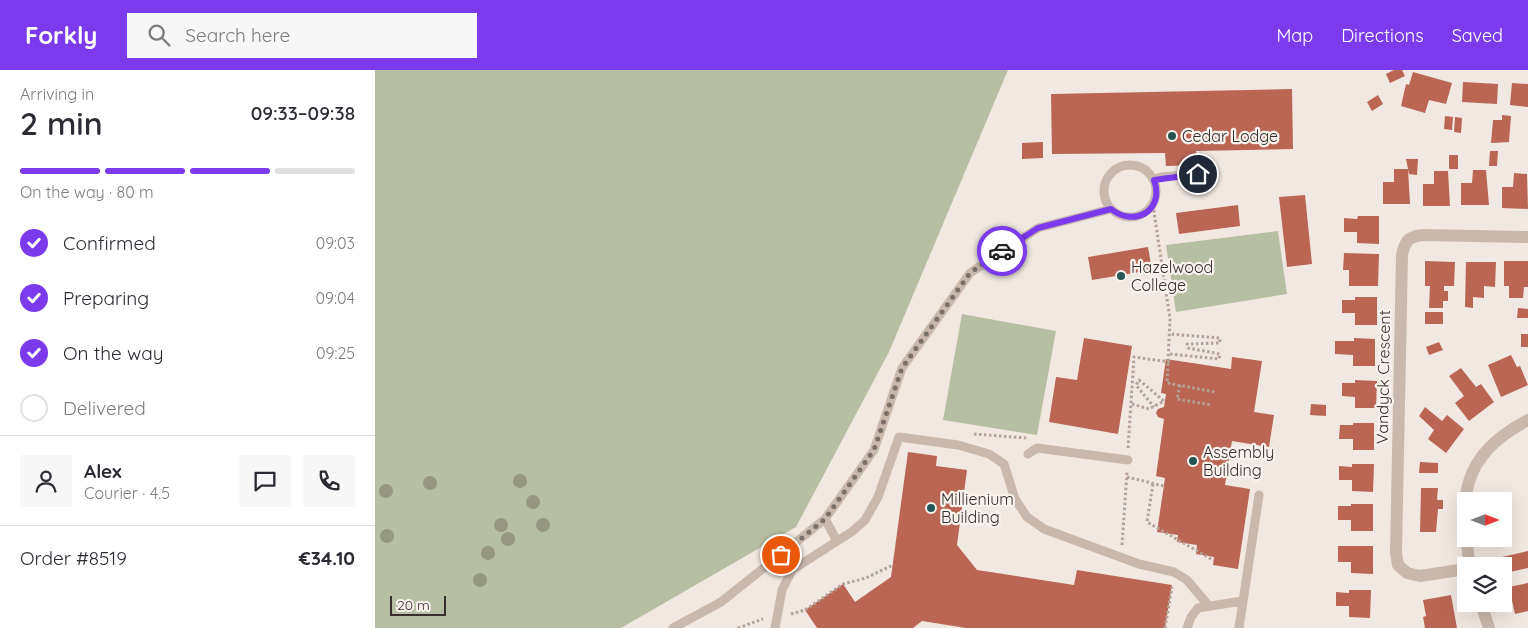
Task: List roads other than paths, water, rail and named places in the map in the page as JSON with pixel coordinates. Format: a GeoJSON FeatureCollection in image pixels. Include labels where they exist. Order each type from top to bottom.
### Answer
{"type":"FeatureCollection","features":[{"type":"Feature","properties":{"kind":"street","name":"Vandyck Crescent"},"geometry":{"type":"LineString","coordinates":[[1457,570],[1420,576],[1407,573],[1397,565],[1402,255],[1405,243],[1411,236],[1528,237]]}},
{"type":"Feature","properties":{"kind":"street"},"geometry":{"type":"LineString","coordinates":[[1469,557],[1464,525],[1467,485],[1482,454],[1505,432],[1528,420]]}},
{"type":"Feature","properties":{"kind":"street"},"geometry":{"type":"LineString","coordinates":[[1484,612],[1489,628]]}},
{"type":"Feature","properties":{"kind":"lane"},"geometry":{"type":"LineString","coordinates":[[1135,165],[1144,168],[1154,180],[1157,192],[1153,205],[1148,211],[1133,218],[1117,214],[1106,202],[1104,186],[1113,172],[1119,167],[1135,165]]}},
{"type":"Feature","properties":{"kind":"lane"},"geometry":{"type":"LineString","coordinates":[[1154,180],[1161,177],[1215,173]]}},
{"type":"Feature","properties":{"kind":"lane"},"geometry":{"type":"LineString","coordinates":[[673,628],[721,602],[825,519],[874,450],[902,368],[970,273],[1038,228],[1111,209]]}},
{"type":"Feature","properties":{"kind":"lane"},"geometry":{"type":"LineString","coordinates":[[775,628],[781,590],[792,570],[837,541],[865,520],[878,497],[899,437],[958,445],[989,454],[1004,464],[1015,499],[1027,517],[1045,530],[1121,557],[1174,572],[1187,580],[1208,605]]}},
{"type":"Feature","properties":{"kind":"lane"},"geometry":{"type":"LineString","coordinates":[[1027,454],[1037,448],[1128,460]]}},
{"type":"Feature","properties":{"kind":"lane"},"geometry":{"type":"LineString","coordinates":[[1239,628],[1259,495]]}},
{"type":"Feature","properties":{"kind":"lane"},"geometry":{"type":"LineString","coordinates":[[825,519],[837,541]]}},
{"type":"Feature","properties":{"kind":"lane"},"geometry":{"type":"LineString","coordinates":[[1187,628],[1191,616],[1198,608],[1242,601]]}},
{"type":"Feature","properties":{"kind":"place","name":"Cedar Lodge"},"geometry":{"type":"Point","coordinates":[1172,136]}},
{"type":"Feature","properties":{"kind":"place","name":"Hazelwood College"},"geometry":{"type":"Point","coordinates":[1121,276]}},
{"type":"Feature","properties":{"kind":"place","name":"Assembly Building"},"geometry":{"type":"Point","coordinates":[1193,461]}},
{"type":"Feature","properties":{"kind":"place","name":"Millienium Building"},"geometry":{"type":"Point","coordinates":[931,508]}}]}
